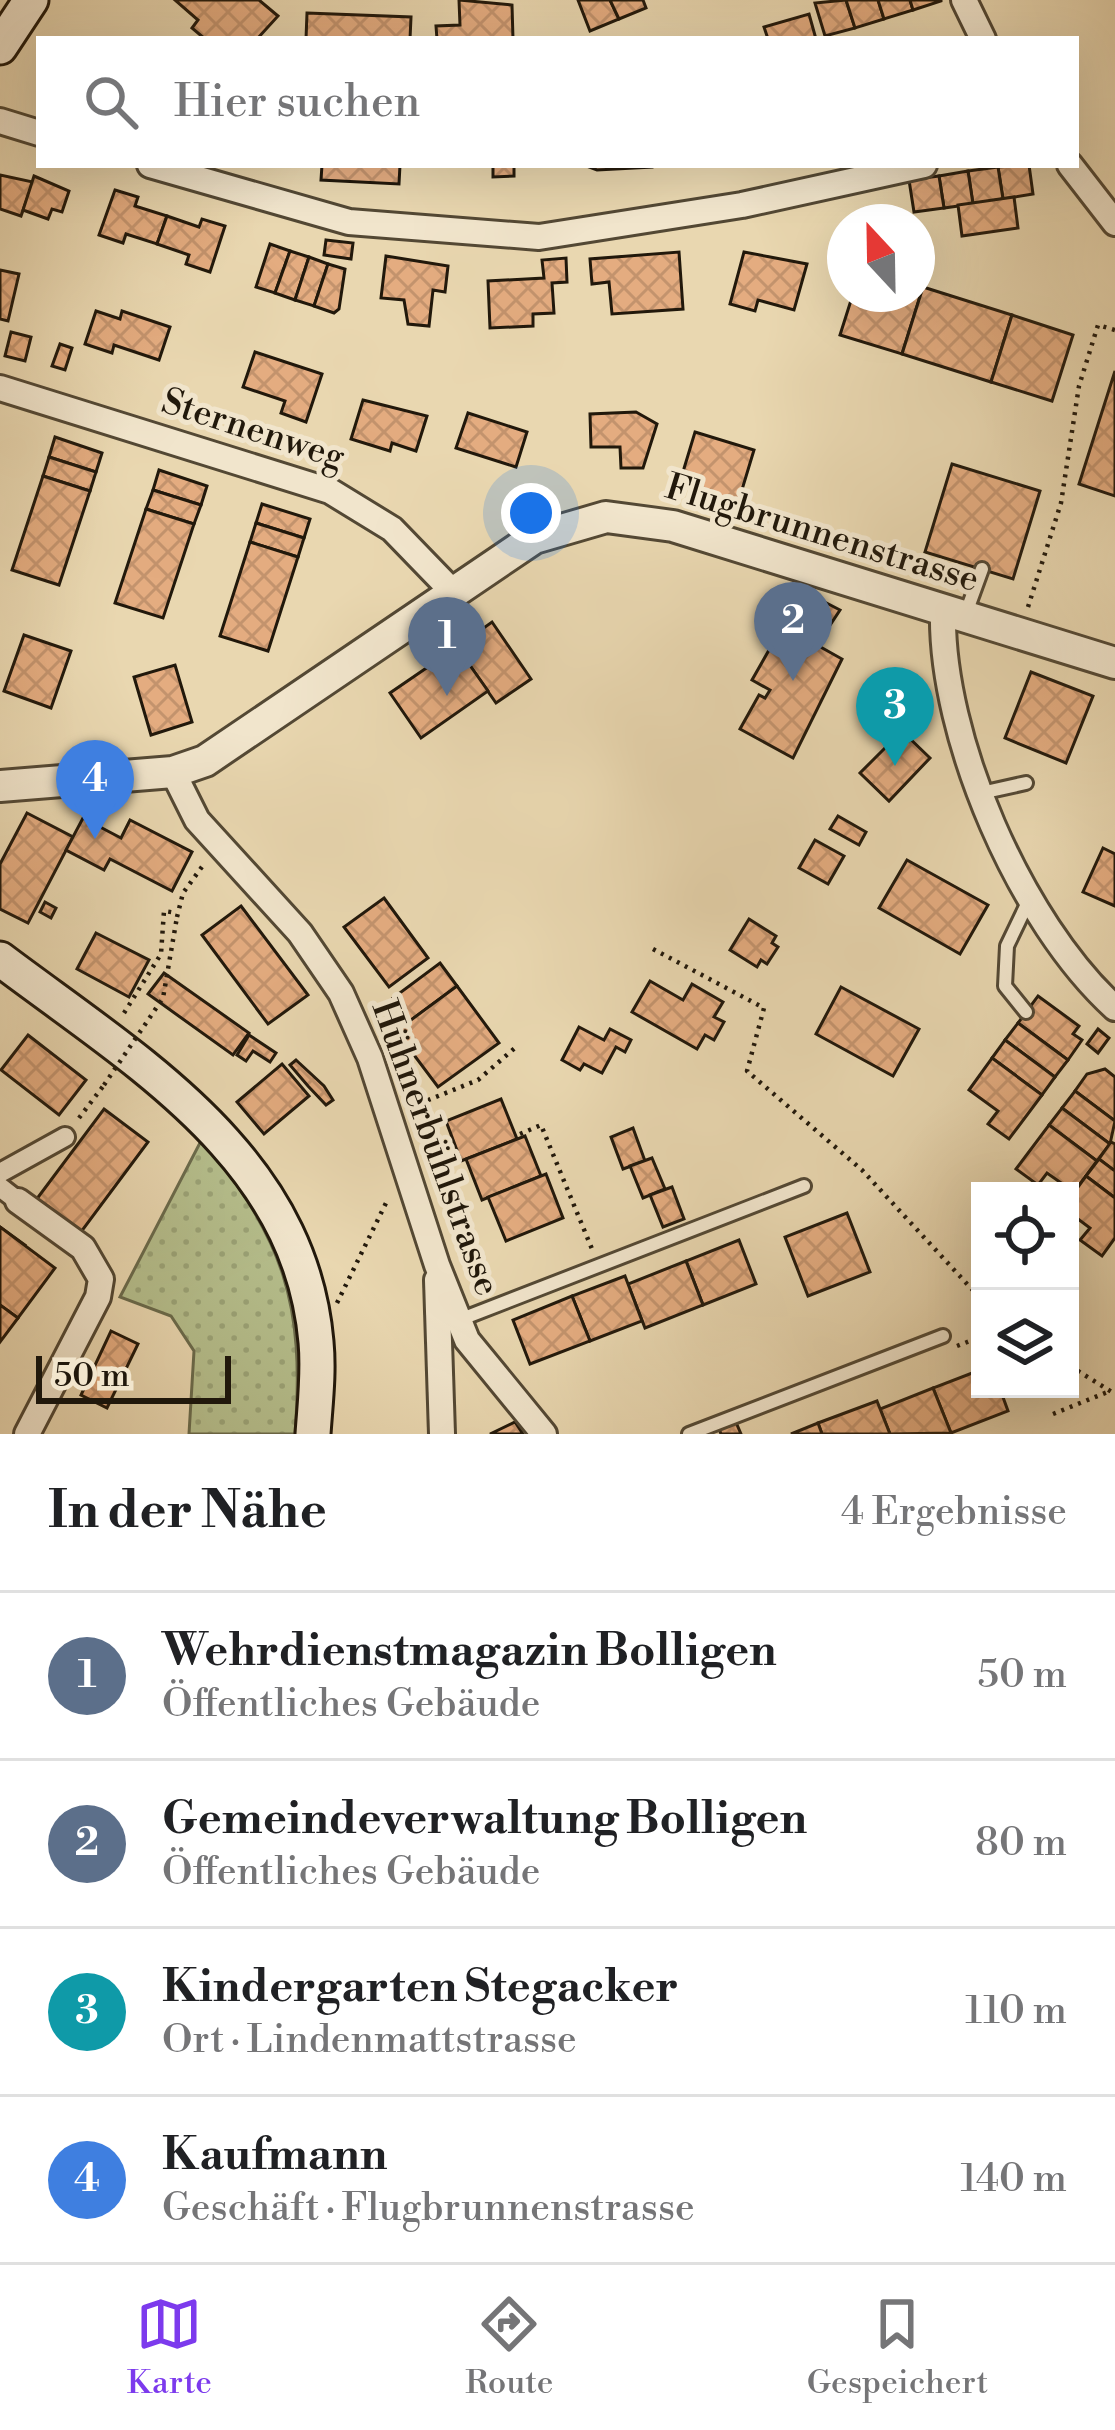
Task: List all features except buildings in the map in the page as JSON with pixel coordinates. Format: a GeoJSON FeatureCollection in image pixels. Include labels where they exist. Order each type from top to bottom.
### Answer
{"type":"FeatureCollection","features":[{"type":"Feature","properties":{"kind":"main road"},"geometry":{"type":"LineString","coordinates":[[0,46],[31,0]]}},
{"type":"Feature","properties":{"kind":"main road"},"geometry":{"type":"LineString","coordinates":[[0,959],[179,1094],[233,1146],[281,1216],[300,1262],[316,1339],[313,1434]]}},
{"type":"Feature","properties":{"kind":"street"},"geometry":{"type":"LineString","coordinates":[[964,0],[982,36]]}},
{"type":"Feature","properties":{"kind":"street"},"geometry":{"type":"LineString","coordinates":[[0,121],[36,132]]}},
{"type":"Feature","properties":{"kind":"street"},"geometry":{"type":"LineString","coordinates":[[160,168],[349,222],[539,237],[906,168]]}},
{"type":"Feature","properties":{"kind":"street"},"geometry":{"type":"LineString","coordinates":[[1072,168],[1115,223]]}},
{"type":"Feature","properties":{"kind":"street","name":"Sternenweg"},"geometry":{"type":"LineString","coordinates":[[0,388],[330,490],[392,529],[453,592]]}},
{"type":"Feature","properties":{"kind":"street","name":"Flugbrunnenstrasse"},"geometry":{"type":"LineString","coordinates":[[0,786],[173,772],[224,750],[453,592],[556,528],[628,518],[1115,663]]}},
{"type":"Feature","properties":{"kind":"street"},"geometry":{"type":"LineString","coordinates":[[954,614],[944,677],[996,837],[1031,897],[1115,1008]]}},
{"type":"Feature","properties":{"kind":"street","name":"Hühnerbühlstrasse"},"geometry":{"type":"LineString","coordinates":[[173,772],[197,820],[324,965],[355,1019],[436,1265],[459,1320],[485,1368],[544,1434]]}},
{"type":"Feature","properties":{"kind":"street"},"geometry":{"type":"LineString","coordinates":[[0,1173],[65,1137]]}},
{"type":"Feature","properties":{"kind":"street"},"geometry":{"type":"LineString","coordinates":[[9,1194],[91,1256],[101,1279],[98,1297],[26,1434]]}},
{"type":"Feature","properties":{"kind":"street"},"geometry":{"type":"LineString","coordinates":[[436,1265],[442,1434]]}},
{"type":"Feature","properties":{"kind":"lane"},"geometry":{"type":"LineString","coordinates":[[954,614],[982,569]]}},
{"type":"Feature","properties":{"kind":"lane"},"geometry":{"type":"LineString","coordinates":[[981,794],[1026,783]]}},
{"type":"Feature","properties":{"kind":"lane"},"geometry":{"type":"LineString","coordinates":[[1026,1012],[1005,986],[1007,946],[1031,897]]}},
{"type":"Feature","properties":{"kind":"lane"},"geometry":{"type":"LineString","coordinates":[[459,1320],[804,1186]]}},
{"type":"Feature","properties":{"kind":"lane"},"geometry":{"type":"LineString","coordinates":[[688,1434],[943,1336]]}},
{"type":"Feature","properties":{"kind":"path"},"geometry":{"type":"LineString","coordinates":[[1018,635],[1061,502],[1079,386],[1098,325],[1115,330]]}},
{"type":"Feature","properties":{"kind":"path"},"geometry":{"type":"LineString","coordinates":[[65,1137],[163,998],[174,959],[177,915],[190,882],[221,848]]}},
{"type":"Feature","properties":{"kind":"path"},"geometry":{"type":"LineString","coordinates":[[108,1040],[161,954],[164,911],[177,915]]}},
{"type":"Feature","properties":{"kind":"path"},"geometry":{"type":"LineString","coordinates":[[653,949],[764,1008],[746,1071],[862,1170],[973,1290]]}},
{"type":"Feature","properties":{"kind":"path"},"geometry":{"type":"LineString","coordinates":[[389,1115],[478,1080],[516,1047]]}},
{"type":"Feature","properties":{"kind":"path"},"geometry":{"type":"LineString","coordinates":[[520,1134],[541,1125],[592,1250]]}},
{"type":"Feature","properties":{"kind":"path"},"geometry":{"type":"LineString","coordinates":[[316,1339],[361,1264],[394,1184]]}},
{"type":"Feature","properties":{"kind":"path"},"geometry":{"type":"LineString","coordinates":[[1079,1371],[1113,1392]]}},
{"type":"Feature","properties":{"kind":"path"},"geometry":{"type":"LineString","coordinates":[[1053,1414],[1113,1392]]}},
{"type":"Feature","properties":{"kind":"green space"},"geometry":{"type":"Polygon","coordinates":[[[202,1139],[253,1209],[283,1275],[296,1347],[295,1434],[189,1434],[194,1351],[171,1316],[120,1297],[202,1139]]]}},
{"type":"Feature","properties":{"kind":"place","name":"Gemeindeverwaltung Bolligen"},"geometry":{"type":"Point","coordinates":[793,681]}},
{"type":"Feature","properties":{"kind":"place","name":"Wehrdienstmagazin Bolligen"},"geometry":{"type":"Point","coordinates":[447,696]}},
{"type":"Feature","properties":{"kind":"place","name":"Kindergarten Stegacker"},"geometry":{"type":"Point","coordinates":[895,766]}},
{"type":"Feature","properties":{"kind":"place","name":"Kaufmann"},"geometry":{"type":"Point","coordinates":[95,839]}}]}
